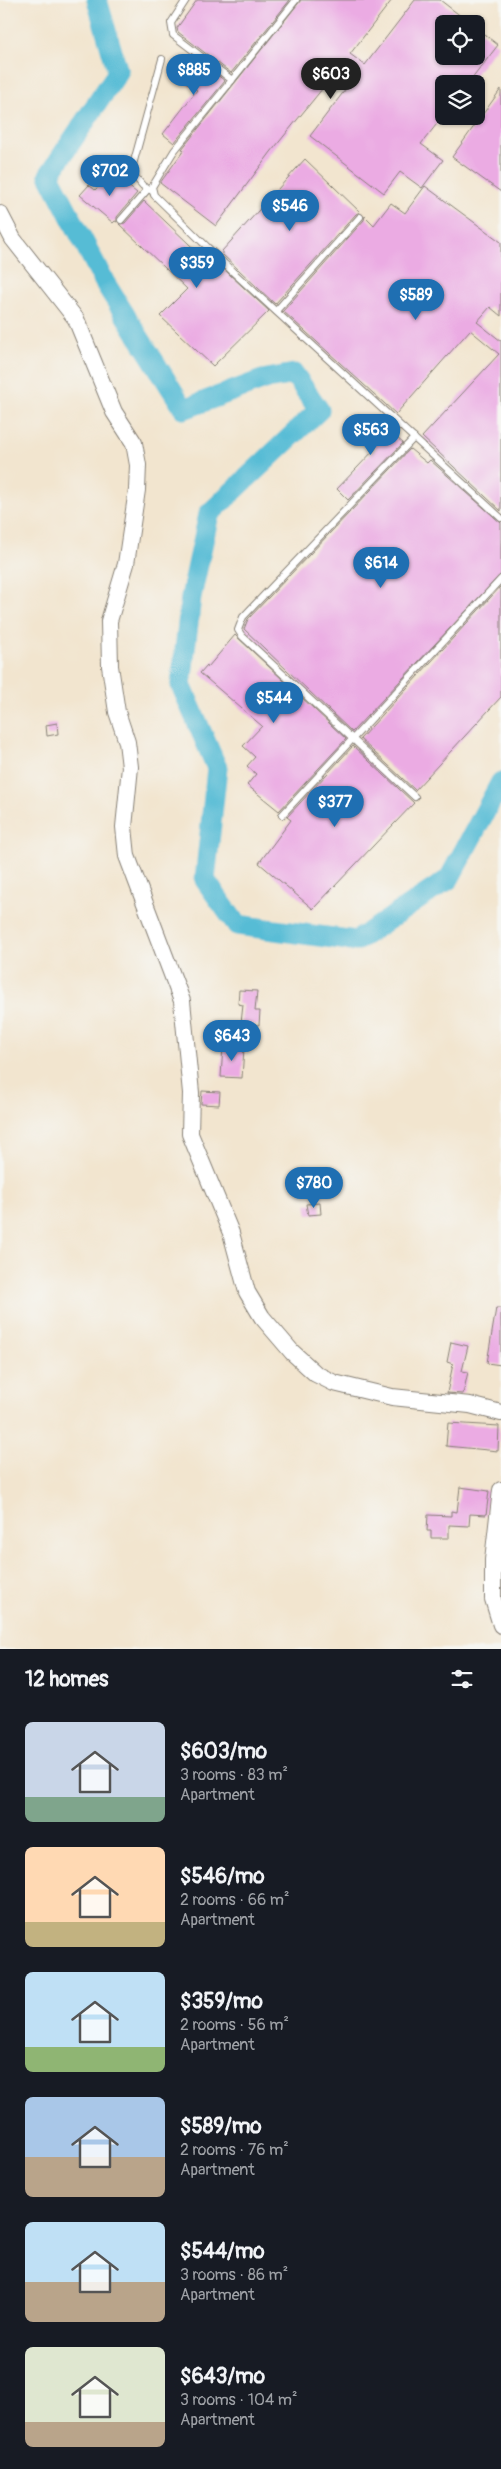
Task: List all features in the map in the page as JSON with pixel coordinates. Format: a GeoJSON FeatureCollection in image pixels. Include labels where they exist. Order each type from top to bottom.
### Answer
{"type":"FeatureCollection","features":[{"type":"Feature","properties":{"kind":"street"},"geometry":{"type":"LineString","coordinates":[[0,214],[13,239],[76,319],[114,412],[134,443],[138,465],[135,500],[126,564],[109,621],[110,666],[117,712],[127,742],[130,767],[124,827],[127,856],[182,1001],[191,1093],[190,1134],[231,1233],[247,1292],[262,1317],[292,1352],[316,1374],[334,1383],[384,1396],[439,1404],[470,1405],[501,1413]]}},
{"type":"Feature","properties":{"kind":"street"},"geometry":{"type":"LineString","coordinates":[[501,1490],[497,1516],[493,1600],[501,1624]]}},
{"type":"Feature","properties":{"kind":"lane"},"geometry":{"type":"LineString","coordinates":[[186,0],[171,23],[174,35],[232,80]]}},
{"type":"Feature","properties":{"kind":"lane"},"geometry":{"type":"LineString","coordinates":[[121,220],[150,190],[174,151],[296,0]]}},
{"type":"Feature","properties":{"kind":"lane"},"geometry":{"type":"LineString","coordinates":[[162,59],[132,164],[131,172],[136,179],[501,518]]}},
{"type":"Feature","properties":{"kind":"lane"},"geometry":{"type":"LineString","coordinates":[[276,311],[360,218]]}},
{"type":"Feature","properties":{"kind":"lane"},"geometry":{"type":"LineString","coordinates":[[414,438],[243,617],[239,626],[242,636],[415,797]]}},
{"type":"Feature","properties":{"kind":"lane"},"geometry":{"type":"LineString","coordinates":[[282,815],[353,741],[501,579]]}},
{"type":"Feature","properties":{"kind":"building"},"geometry":{"type":"Polygon","coordinates":[[[197,0],[290,0],[231,73],[178,32],[177,28],[197,0]]]}},
{"type":"Feature","properties":{"kind":"building"},"geometry":{"type":"Polygon","coordinates":[[[301,0],[392,0],[350,54],[365,65],[415,0],[440,0],[459,15],[435,15],[435,65],[483,65],[475,75],[435,75],[436,125],[421,144],[443,160],[422,188],[400,172],[384,193],[310,136],[358,73],[344,62],[271,152],[216,226],[160,183],[184,150],[182,149],[301,0]]]}},
{"type":"Feature","properties":{"kind":"building"},"geometry":{"type":"Polygon","coordinates":[[[485,35],[498,45],[485,62],[485,35]]]}},
{"type":"Feature","properties":{"kind":"building"},"geometry":{"type":"Polygon","coordinates":[[[193,56],[225,81],[174,143],[163,134],[197,90],[178,77],[193,56]]]}},
{"type":"Feature","properties":{"kind":"building"},"geometry":{"type":"Polygon","coordinates":[[[501,89],[501,192],[452,157],[475,125],[485,125],[485,111],[501,89]]]}},
{"type":"Feature","properties":{"kind":"building"},"geometry":{"type":"Polygon","coordinates":[[[305,159],[360,212],[356,214],[275,304],[222,254],[222,251],[305,159]]]}},
{"type":"Feature","properties":{"kind":"building"},"geometry":{"type":"Polygon","coordinates":[[[112,173],[137,193],[117,217],[117,222],[113,223],[80,195],[89,185],[95,190],[112,173]]]}},
{"type":"Feature","properties":{"kind":"building"},"geometry":{"type":"Polygon","coordinates":[[[425,186],[501,242],[501,316],[490,307],[477,322],[501,341],[501,511],[422,437],[499,354],[470,330],[396,414],[283,311],[364,220],[365,216],[374,225],[391,203],[405,213],[425,186]]]}},
{"type":"Feature","properties":{"kind":"building"},"geometry":{"type":"Polygon","coordinates":[[[144,201],[211,265],[215,261],[269,311],[213,366],[160,316],[187,289],[119,224],[125,223],[144,201]]]}},
{"type":"Feature","properties":{"kind":"building"},"geometry":{"type":"Polygon","coordinates":[[[372,417],[403,443],[348,500],[337,489],[376,448],[358,433],[372,417]]]}},
{"type":"Feature","properties":{"kind":"building"},"geometry":{"type":"Polygon","coordinates":[[[410,449],[427,463],[430,460],[501,523],[501,574],[352,732],[244,629],[248,619],[410,449]]]}},
{"type":"Feature","properties":{"kind":"building"},"geometry":{"type":"Polygon","coordinates":[[[501,586],[501,697],[415,790],[360,739],[501,586]]]}},
{"type":"Feature","properties":{"kind":"building"},"geometry":{"type":"Polygon","coordinates":[[[235,635],[346,739],[279,811],[247,785],[256,774],[247,766],[255,757],[243,746],[262,726],[200,673],[207,665],[208,667],[235,635]]]}},
{"type":"Feature","properties":{"kind":"building"},"geometry":{"type":"Polygon","coordinates":[[[57,723],[58,734],[47,736],[46,725],[57,723]]]}},
{"type":"Feature","properties":{"kind":"building"},"geometry":{"type":"Polygon","coordinates":[[[353,746],[414,803],[313,909],[259,863],[291,820],[287,817],[353,746]]]}},
{"type":"Feature","properties":{"kind":"building"},"geometry":{"type":"Polygon","coordinates":[[[239,990],[257,991],[255,1011],[260,1011],[259,1025],[241,1023],[243,1005],[238,1004],[239,990]]]}},
{"type":"Feature","properties":{"kind":"building"},"geometry":{"type":"Polygon","coordinates":[[[218,1025],[230,1026],[229,1040],[217,1039],[218,1025]]]}},
{"type":"Feature","properties":{"kind":"building"},"geometry":{"type":"Polygon","coordinates":[[[223,1046],[244,1048],[242,1078],[221,1077],[223,1046]]]}},
{"type":"Feature","properties":{"kind":"building"},"geometry":{"type":"Polygon","coordinates":[[[202,1091],[220,1092],[219,1105],[201,1104],[202,1091]]]}},
{"type":"Feature","properties":{"kind":"building"},"geometry":{"type":"Polygon","coordinates":[[[320,1203],[321,1214],[308,1215],[306,1204],[320,1203]]]}},
{"type":"Feature","properties":{"kind":"building"},"geometry":{"type":"Polygon","coordinates":[[[496,1308],[501,1308],[501,1365],[487,1363],[496,1308]]]}},
{"type":"Feature","properties":{"kind":"building"},"geometry":{"type":"Polygon","coordinates":[[[451,1342],[468,1346],[462,1371],[468,1372],[463,1394],[447,1393],[453,1364],[447,1362],[451,1342]]]}},
{"type":"Feature","properties":{"kind":"building"},"geometry":{"type":"Polygon","coordinates":[[[448,1423],[499,1426],[498,1451],[446,1446],[448,1423]]]}},
{"type":"Feature","properties":{"kind":"building"},"geometry":{"type":"Polygon","coordinates":[[[460,1487],[489,1491],[486,1515],[470,1514],[469,1526],[449,1525],[449,1538],[431,1538],[431,1531],[427,1531],[428,1515],[451,1516],[451,1511],[457,1512],[460,1487]]]}},
{"type":"Feature","properties":{"kind":"waterway"},"geometry":{"type":"LineString","coordinates":[[97,0],[118,72],[49,175],[105,283],[184,409],[262,380],[294,374],[319,410],[209,514],[191,597],[181,685],[217,768],[205,880],[237,925],[356,941],[449,879],[501,782]]}}]}
